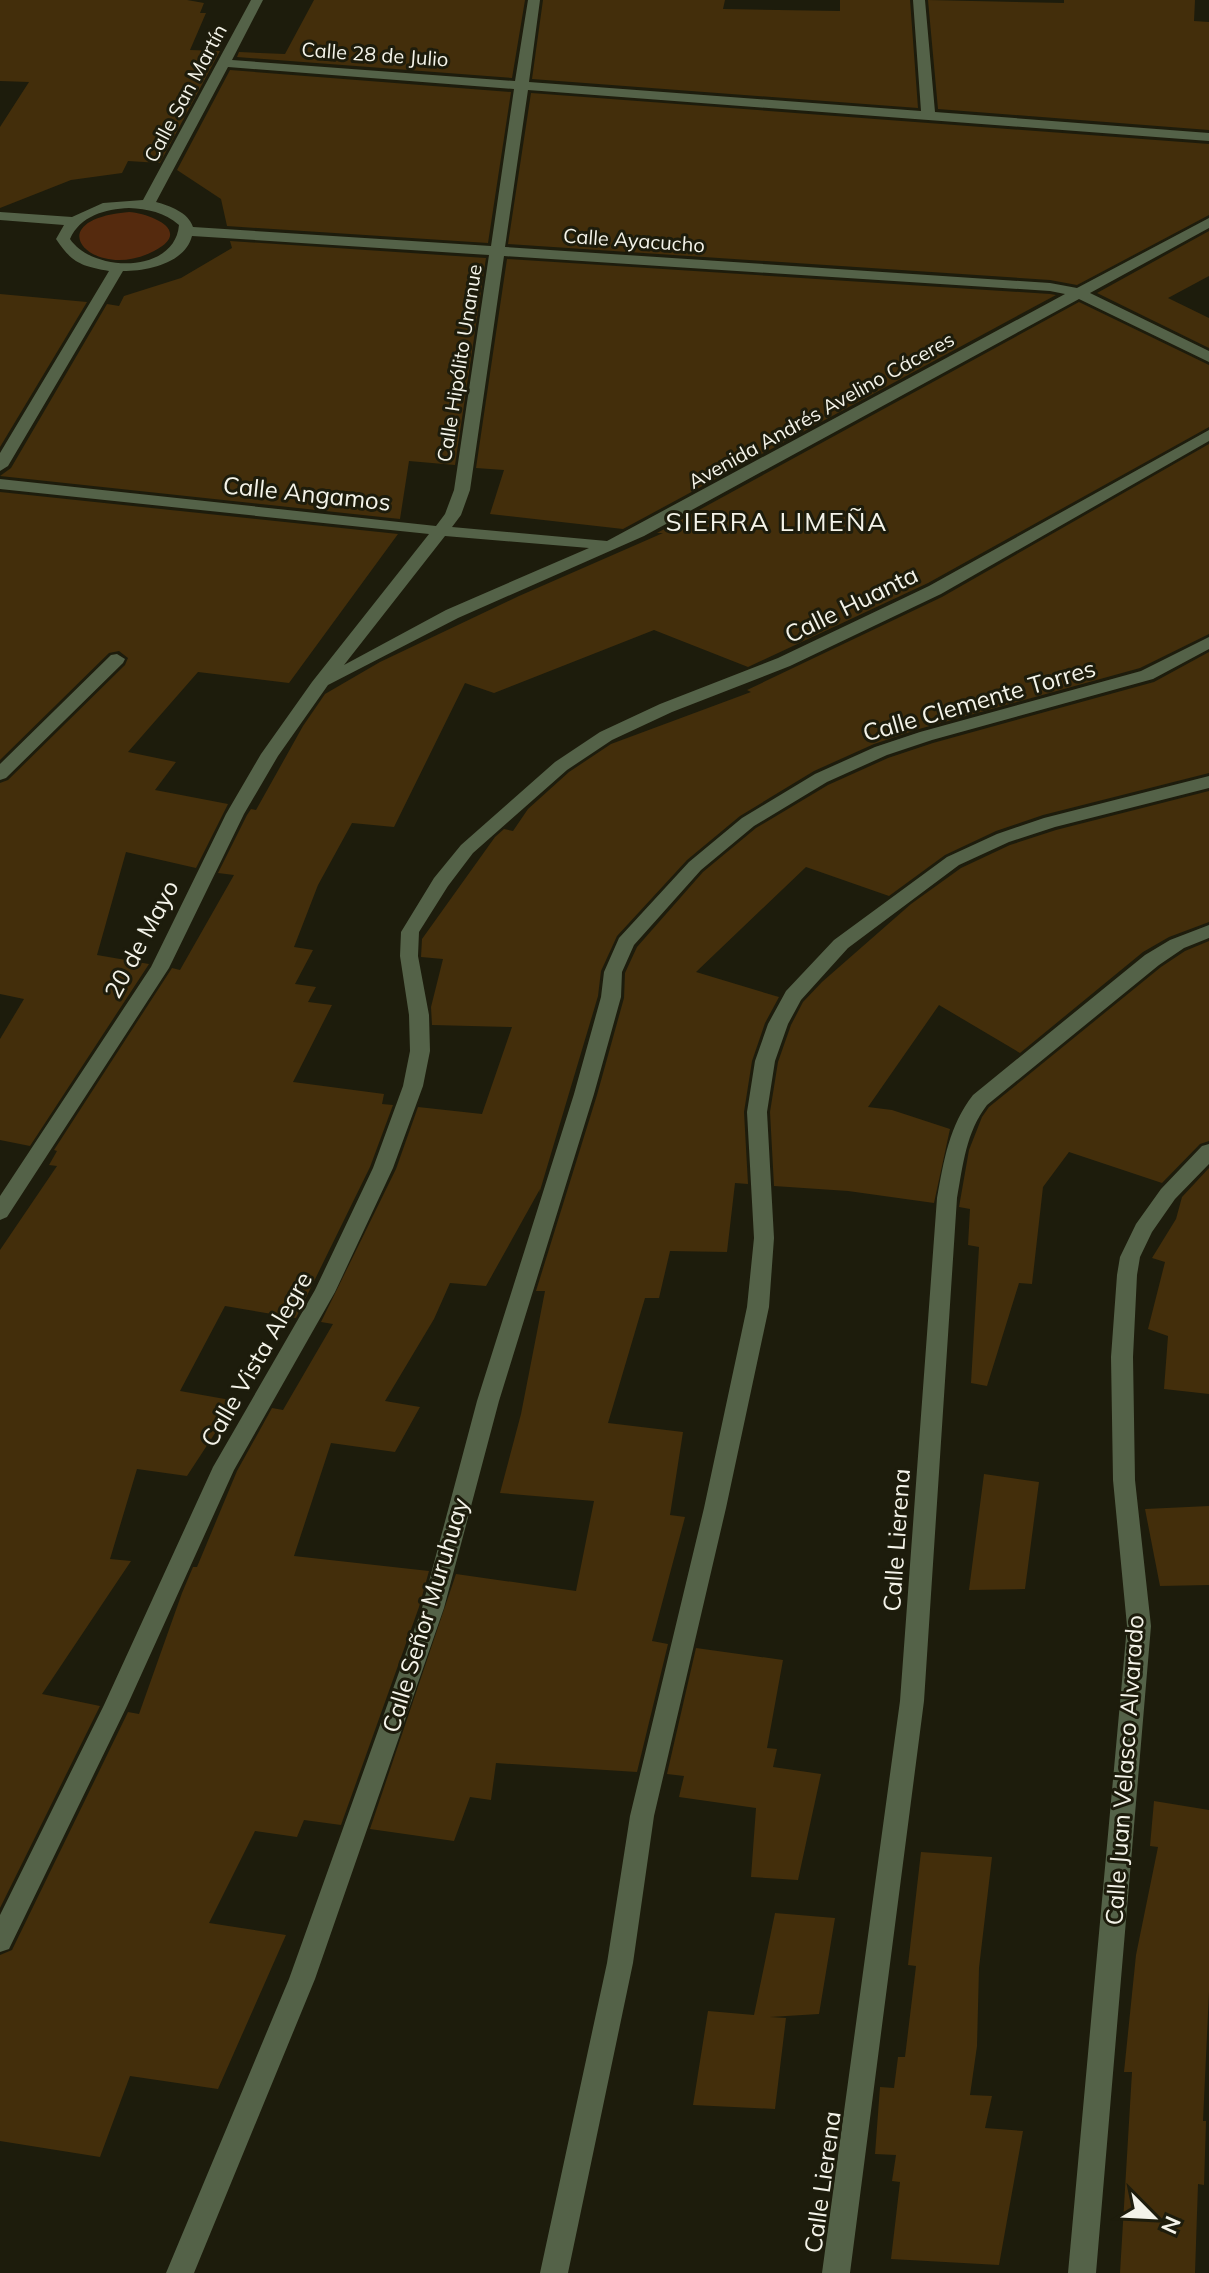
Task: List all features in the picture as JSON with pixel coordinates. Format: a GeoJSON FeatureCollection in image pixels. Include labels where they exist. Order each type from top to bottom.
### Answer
{"type":"FeatureCollection","features":[{"type":"Feature","properties":{"kind":"street","name":"Calle San Martín"},"geometry":{"type":"LineString","coordinates":[[147,205],[257,0]]}},
{"type":"Feature","properties":{"kind":"street","name":"Calle Hipólito Unanue"},"geometry":{"type":"LineString","coordinates":[[318,686],[442,531],[453,515],[462,490],[534,0]]}},
{"type":"Feature","properties":{"kind":"street"},"geometry":{"type":"LineString","coordinates":[[919,0],[928,114]]}},
{"type":"Feature","properties":{"kind":"street","name":"Calle 28 de Julio"},"geometry":{"type":"LineString","coordinates":[[225,63],[1209,137]]}},
{"type":"Feature","properties":{"kind":"street"},"geometry":{"type":"LineString","coordinates":[[0,216],[74,221],[106,206],[147,205],[172,211],[186,224],[188,231],[179,249],[167,257],[153,263],[118,268],[85,262],[73,256],[63,239],[74,221]]}},
{"type":"Feature","properties":{"kind":"street","name":"Avenida Andrés Avelino Cáceres"},"geometry":{"type":"LineString","coordinates":[[318,686],[452,614],[673,514],[1209,222]]}},
{"type":"Feature","properties":{"kind":"street","name":"Calle Ayacucho"},"geometry":{"type":"LineString","coordinates":[[188,231],[1027,284],[1077,292],[1209,357]]}},
{"type":"Feature","properties":{"kind":"street"},"geometry":{"type":"LineString","coordinates":[[0,466],[118,268]]}},
{"type":"Feature","properties":{"kind":"street","name":"Calle Huanta"},"geometry":{"type":"LineString","coordinates":[[511,807],[561,766],[606,736],[666,708],[784,662],[935,590],[1209,435]]}},
{"type":"Feature","properties":{"kind":"street","name":"Calle Angamos"},"geometry":{"type":"LineString","coordinates":[[0,484],[442,531],[609,545]]}},
{"type":"Feature","properties":{"kind":"street","name":"Calle Clemente Torres"},"geometry":{"type":"LineString","coordinates":[[626,942],[695,866],[748,822],[821,778],[881,751],[926,736],[1147,675],[1209,642]]}},
{"type":"Feature","properties":{"kind":"street"},"geometry":{"type":"LineString","coordinates":[[0,774],[117,659]]}},
{"type":"Feature","properties":{"kind":"street","name":"20 de Mayo"},"geometry":{"type":"LineString","coordinates":[[0,1212],[160,968],[235,814],[270,754],[318,686]]}},
{"type":"Feature","properties":{"kind":"street"},"geometry":{"type":"LineString","coordinates":[[554,2273],[620,1963],[642,1816],[747,1367],[763,1270],[757,1112],[765,1061],[793,996],[841,944],[953,861],[1003,838],[1050,822],[1209,782]]}},
{"type":"Feature","properties":{"kind":"street","name":"Calle Vista Alegre"},"geometry":{"type":"LineString","coordinates":[[0,1941],[115,1706],[224,1467],[325,1292],[383,1168],[413,1086],[420,1051],[419,1015],[409,956],[410,932],[441,882],[467,849],[511,807]]}},
{"type":"Feature","properties":{"kind":"street","name":"Calle Lierena"},"geometry":{"type":"LineString","coordinates":[[836,2273],[912,1701],[947,1198],[958,1140],[967,1117],[997,1083],[1152,960],[1177,944],[1209,931]]}},
{"type":"Feature","properties":{"kind":"street","name":"Calle Señor Muruhuay"},"geometry":{"type":"LineString","coordinates":[[180,2273],[302,1979],[433,1608],[492,1387],[584,1094],[611,997],[613,972],[626,942]]}},
{"type":"Feature","properties":{"kind":"street","name":"Calle Juan Velasco Alvarado"},"geometry":{"type":"LineString","coordinates":[[1082,2273],[1139,1626],[1124,1480],[1122,1357],[1127,1275],[1130,1257],[1143,1229],[1168,1194],[1209,1151]]}},
{"type":"Feature","properties":{"kind":"shaded area"},"geometry":{"type":"Polygon","coordinates":[[[129,212],[148,216],[165,225],[170,237],[165,244],[132,259],[111,260],[95,255],[83,246],[79,236],[84,226],[100,217],[129,212]]]}},
{"type":"Feature","properties":{"kind":"building"},"geometry":{"type":"Polygon","coordinates":[[[0,0],[187,0],[204,3],[200,13],[206,13],[190,50],[220,51],[160,163],[128,161],[122,173],[71,180],[0,208],[0,127],[29,82],[0,81],[0,0]]]}},
{"type":"Feature","properties":{"kind":"building"},"geometry":{"type":"Polygon","coordinates":[[[314,0],[525,0],[512,78],[237,57],[239,52],[285,54],[314,0]]]}},
{"type":"Feature","properties":{"kind":"building"},"geometry":{"type":"Polygon","coordinates":[[[543,0],[725,0],[723,9],[840,11],[840,0],[910,0],[918,108],[532,79],[543,0]]]}},
{"type":"Feature","properties":{"kind":"building"},"geometry":{"type":"Polygon","coordinates":[[[928,0],[1064,3],[1064,0],[1195,0],[1194,21],[1209,22],[1209,130],[938,109],[928,0]]]}},
{"type":"Feature","properties":{"kind":"building"},"geometry":{"type":"Polygon","coordinates":[[[230,70],[511,92],[488,243],[227,226],[221,199],[177,170],[230,70]]]}},
{"type":"Feature","properties":{"kind":"building"},"geometry":{"type":"Polygon","coordinates":[[[531,93],[1209,144],[1209,215],[1077,285],[1050,280],[508,244],[531,93]]]}},
{"type":"Feature","properties":{"kind":"building"},"geometry":{"type":"Polygon","coordinates":[[[1209,231],[1209,276],[1168,298],[1209,318],[1209,348],[1097,293],[1209,231]]]}},
{"type":"Feature","properties":{"kind":"building"},"geometry":{"type":"Polygon","coordinates":[[[230,241],[486,258],[455,465],[409,461],[400,519],[0,476],[11,468],[107,304],[119,306],[124,296],[181,278],[232,248],[230,241]]]}},
{"type":"Feature","properties":{"kind":"building"},"geometry":{"type":"Polygon","coordinates":[[[507,259],[1056,295],[623,529],[490,514],[504,470],[476,468],[507,259]]]}},
{"type":"Feature","properties":{"kind":"building"},"geometry":{"type":"Polygon","coordinates":[[[0,294],[87,302],[0,447],[0,294]]]}},
{"type":"Feature","properties":{"kind":"building"},"geometry":{"type":"Polygon","coordinates":[[[1079,302],[1209,365],[1209,427],[928,583],[748,667],[654,630],[494,693],[465,683],[394,827],[352,823],[318,885],[294,947],[313,950],[295,984],[316,987],[308,1002],[332,1005],[293,1082],[384,1094],[382,1104],[393,1105],[370,1167],[296,1318],[225,1306],[180,1391],[236,1401],[187,1476],[137,1469],[110,1559],[131,1561],[42,1694],[100,1706],[0,1908],[0,1250],[57,1166],[49,1165],[57,1151],[54,1150],[172,968],[180,970],[234,875],[218,873],[247,815],[251,809],[256,810],[303,726],[325,694],[380,662],[519,596],[663,533],[657,533],[1079,302]]]}},
{"type":"Feature","properties":{"kind":"building"},"geometry":{"type":"Polygon","coordinates":[[[1209,444],[1209,634],[1140,668],[919,729],[874,744],[814,771],[740,816],[687,860],[617,936],[601,971],[598,996],[539,1194],[540,1189],[486,1286],[450,1283],[434,1319],[385,1401],[420,1407],[395,1452],[331,1443],[294,1556],[429,1571],[341,1825],[304,1820],[297,1837],[255,1831],[209,1923],[286,1935],[218,2089],[130,2076],[100,2157],[0,2141],[0,1955],[12,1950],[128,1712],[139,1714],[182,1593],[193,1567],[197,1567],[237,1471],[272,1408],[283,1410],[333,1324],[321,1322],[396,1169],[418,1107],[482,1114],[512,1027],[432,1025],[431,1007],[443,959],[421,957],[422,939],[495,837],[504,829],[513,831],[528,809],[569,772],[611,744],[751,692],[747,690],[942,597],[1209,444]]]}},
{"type":"Feature","properties":{"kind":"building"},"geometry":{"type":"Polygon","coordinates":[[[0,492],[398,534],[289,683],[198,672],[128,752],[176,762],[155,790],[228,804],[196,868],[126,852],[97,955],[149,964],[30,1146],[0,1140],[0,1039],[24,999],[0,994],[0,783],[8,780],[125,665],[128,658],[119,651],[109,653],[0,760],[0,492]]]}},
{"type":"Feature","properties":{"kind":"building"},"geometry":{"type":"Polygon","coordinates":[[[1209,652],[1209,773],[1043,815],[996,831],[945,855],[889,896],[806,867],[696,972],[779,997],[765,1023],[752,1061],[744,1112],[748,1184],[735,1183],[727,1252],[670,1251],[659,1298],[645,1298],[608,1423],[683,1432],[670,1515],[685,1517],[652,1641],[668,1644],[637,1772],[496,1763],[491,1800],[470,1797],[454,1841],[370,1829],[456,1574],[576,1591],[594,1501],[500,1493],[521,1414],[545,1291],[536,1291],[597,1095],[624,998],[625,973],[637,947],[703,872],[756,828],[828,785],[888,758],[933,743],[1154,682],[1209,652]]]}},
{"type":"Feature","properties":{"kind":"building"},"geometry":{"type":"Polygon","coordinates":[[[1209,791],[1209,922],[1169,937],[1143,952],[1020,1053],[939,1005],[868,1107],[892,1110],[950,1129],[934,1203],[848,1191],[774,1186],[770,1112],[778,1062],[803,1002],[822,982],[911,904],[961,868],[1010,845],[1056,830],[1209,791]]]}},
{"type":"Feature","properties":{"kind":"building"},"geometry":{"type":"Polygon","coordinates":[[[1209,941],[1209,1141],[1200,1144],[1162,1183],[1069,1152],[1043,1187],[1032,1284],[1019,1283],[987,1386],[971,1383],[979,1247],[968,1245],[970,1209],[959,1207],[969,1150],[982,1117],[989,1107],[1161,967],[1185,951],[1209,941]]]}},
{"type":"Feature","properties":{"kind":"building"},"geometry":{"type":"Polygon","coordinates":[[[1209,1168],[1209,1394],[1164,1389],[1168,1336],[1148,1329],[1165,1262],[1152,1258],[1176,1219],[1182,1197],[1209,1168]]]}},
{"type":"Feature","properties":{"kind":"building"},"geometry":{"type":"Polygon","coordinates":[[[984,1474],[1039,1482],[1025,1589],[969,1590],[984,1474]]]}},
{"type":"Feature","properties":{"kind":"building"},"geometry":{"type":"Polygon","coordinates":[[[1209,1506],[1209,1585],[1160,1586],[1145,1509],[1209,1506]]]}},
{"type":"Feature","properties":{"kind":"building"},"geometry":{"type":"Polygon","coordinates":[[[696,1648],[783,1660],[767,1748],[777,1749],[773,1767],[821,1774],[798,1880],[751,1877],[756,1808],[679,1797],[684,1776],[667,1774],[696,1648]]]}},
{"type":"Feature","properties":{"kind":"building"},"geometry":{"type":"Polygon","coordinates":[[[1154,1801],[1209,1810],[1209,1992],[1203,2121],[1206,2121],[1204,2185],[1198,2184],[1195,2273],[1120,2273],[1132,2072],[1124,2072],[1136,1955],[1158,1847],[1150,1846],[1154,1801]]]}},
{"type":"Feature","properties":{"kind":"building"},"geometry":{"type":"Polygon","coordinates":[[[921,1852],[992,1857],[979,1968],[977,2046],[970,2095],[992,2096],[985,2128],[1023,2131],[999,2265],[891,2259],[900,2182],[892,2181],[896,2155],[875,2154],[880,2087],[894,2088],[898,2057],[905,2057],[916,1966],[908,1965],[921,1852]]]}},
{"type":"Feature","properties":{"kind":"building"},"geometry":{"type":"Polygon","coordinates":[[[775,1913],[835,1918],[819,2014],[770,2017],[786,2018],[775,2109],[693,2105],[708,2011],[754,2015],[775,1913]]]}},
{"type":"Feature","properties":{"kind":"district","name":"SIERRA LIMEÑA"},"geometry":{"type":"Point","coordinates":[777,521]}}]}
